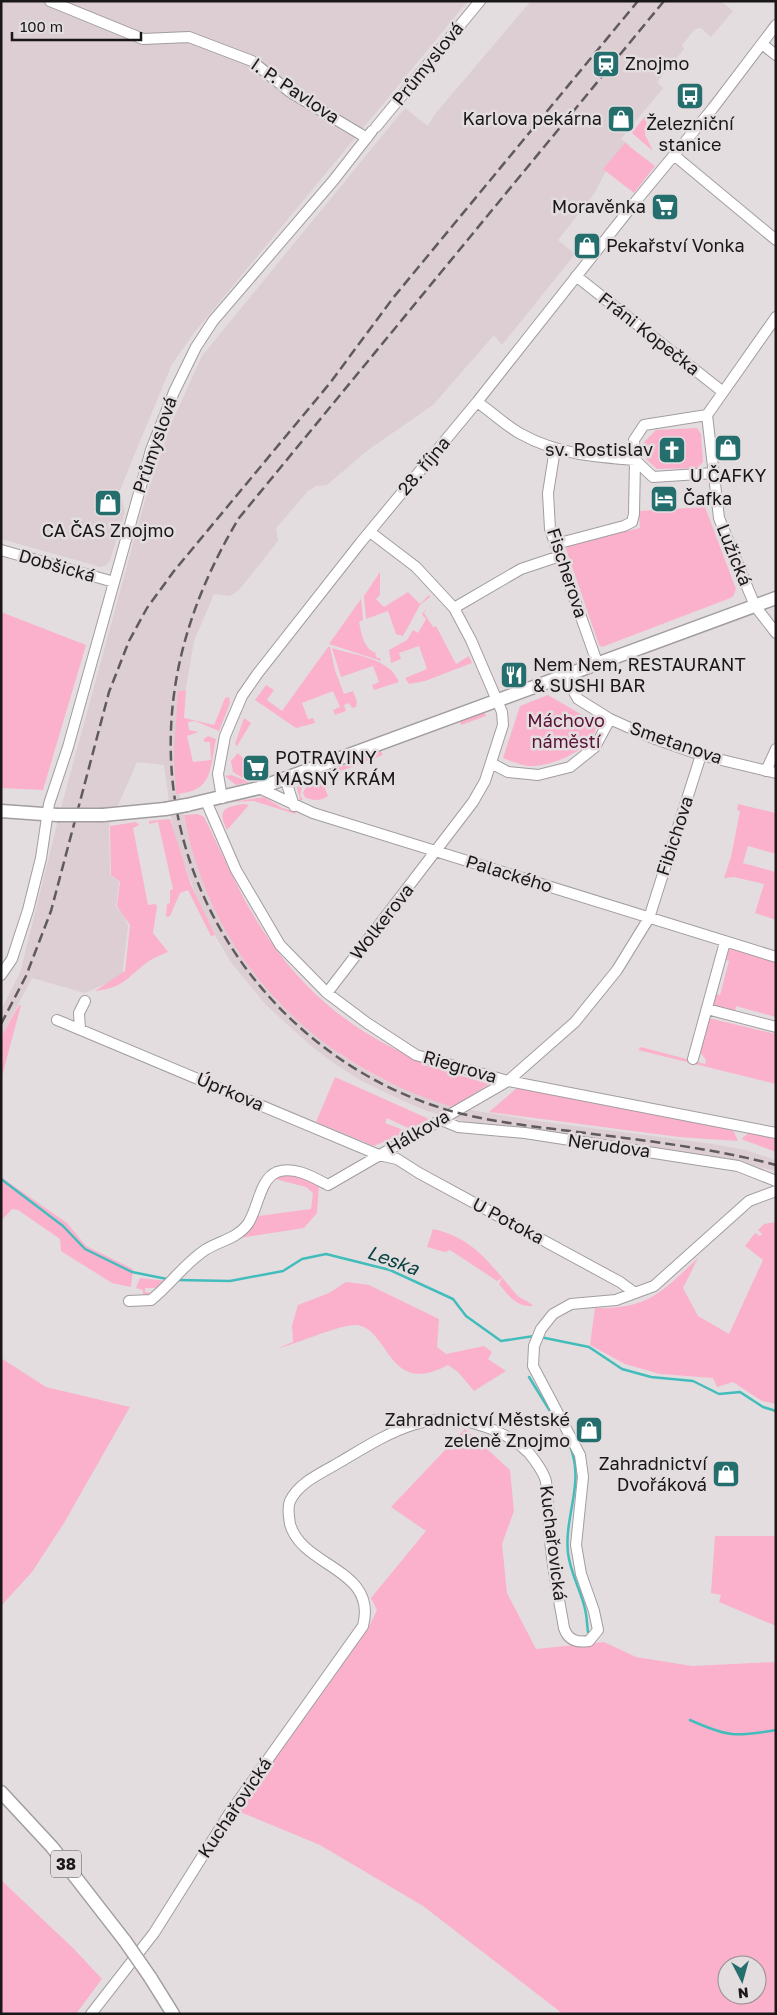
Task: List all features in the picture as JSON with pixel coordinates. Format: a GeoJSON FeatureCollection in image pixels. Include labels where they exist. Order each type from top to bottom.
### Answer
{"type":"FeatureCollection","features":[{"type":"Feature","properties":{"kind":"main road"},"geometry":{"type":"LineString","coordinates":[[1,811],[52,815],[103,815],[187,805],[259,788],[776,598]]}},
{"type":"Feature","properties":{"kind":"main road","name":"38"},"geometry":{"type":"LineString","coordinates":[[1,1792],[52,1847],[125,1941],[173,2014]]}},
{"type":"Feature","properties":{"kind":"street","name":"I. P. Pavlova"},"geometry":{"type":"LineString","coordinates":[[50,1],[142,39],[189,37],[252,61],[290,92],[372,132]]}},
{"type":"Feature","properties":{"kind":"street","name":"Průmyslová"},"geometry":{"type":"LineString","coordinates":[[1,975],[8,968],[16,948],[151,450],[174,392],[196,347],[213,321],[480,1]]}},
{"type":"Feature","properties":{"kind":"street","name":"28. října"},"geometry":{"type":"LineString","coordinates":[[222,798],[218,774],[220,755],[233,715],[242,696],[258,672],[477,402],[661,170],[675,156],[776,25]]}},
{"type":"Feature","properties":{"kind":"street"},"geometry":{"type":"LineString","coordinates":[[762,44],[776,55]]}},
{"type":"Feature","properties":{"kind":"street"},"geometry":{"type":"LineString","coordinates":[[675,156],[776,240]]}},
{"type":"Feature","properties":{"kind":"street","name":"Fráni Kopečka"},"geometry":{"type":"LineString","coordinates":[[576,276],[723,392]]}},
{"type":"Feature","properties":{"kind":"street"},"geometry":{"type":"LineString","coordinates":[[556,544],[624,526],[632,522],[634,514],[634,440],[644,424],[707,415],[776,317]]}},
{"type":"Feature","properties":{"kind":"street"},"geometry":{"type":"LineString","coordinates":[[477,402],[520,434],[555,450],[584,456],[635,460],[653,477],[714,473]]}},
{"type":"Feature","properties":{"kind":"street","name":"Lužická"},"geometry":{"type":"LineString","coordinates":[[707,415],[719,518],[754,606],[776,633]]}},
{"type":"Feature","properties":{"kind":"street","name":"Fischerova"},"geometry":{"type":"LineString","coordinates":[[555,450],[548,493],[550,530],[598,665]]}},
{"type":"Feature","properties":{"kind":"street","name":"Wolkerova"},"geometry":{"type":"LineString","coordinates":[[327,993],[473,802],[485,781],[503,725],[502,712],[497,700],[471,640],[454,608],[416,567],[370,532]]}},
{"type":"Feature","properties":{"kind":"street","name":"Dobšická"},"geometry":{"type":"LineString","coordinates":[[1,550],[114,582]]}},
{"type":"Feature","properties":{"kind":"street"},"geometry":{"type":"LineString","coordinates":[[454,608],[521,569],[560,556]]}},
{"type":"Feature","properties":{"kind":"street","name":"Smetanova"},"geometry":{"type":"LineString","coordinates":[[565,676],[578,699],[610,719],[650,737],[701,755],[771,772]]}},
{"type":"Feature","properties":{"kind":"street"},"geometry":{"type":"LineString","coordinates":[[490,763],[508,772],[538,775],[570,767],[595,747],[610,719]]}},
{"type":"Feature","properties":{"kind":"street"},"geometry":{"type":"LineString","coordinates":[[771,772],[776,749]]}},
{"type":"Feature","properties":{"kind":"street","name":"Fibichova"},"geometry":{"type":"LineString","coordinates":[[648,918],[701,755]]}},
{"type":"Feature","properties":{"kind":"street"},"geometry":{"type":"LineString","coordinates":[[285,778],[294,806]]}},
{"type":"Feature","properties":{"kind":"street","name":"Palackého"},"geometry":{"type":"LineString","coordinates":[[259,788],[294,806],[776,957]]}},
{"type":"Feature","properties":{"kind":"street","name":"Riegrova"},"geometry":{"type":"LineString","coordinates":[[206,801],[236,870],[280,945],[327,993],[367,1024],[416,1055],[508,1081],[776,1133]]}},
{"type":"Feature","properties":{"kind":"street","name":"Hálkova"},"geometry":{"type":"LineString","coordinates":[[129,1301],[151,1300],[175,1276],[206,1250],[238,1234],[248,1224],[270,1177],[290,1170],[309,1175],[328,1185],[508,1081],[575,1022],[617,970],[648,918]]}},
{"type":"Feature","properties":{"kind":"street"},"geometry":{"type":"LineString","coordinates":[[693,1059],[725,942]]}},
{"type":"Feature","properties":{"kind":"street"},"geometry":{"type":"LineString","coordinates":[[80,1029],[79,1013],[85,1001]]}},
{"type":"Feature","properties":{"kind":"street"},"geometry":{"type":"LineString","coordinates":[[707,1009],[776,1027]]}},
{"type":"Feature","properties":{"kind":"street","name":"Úprkova"},"geometry":{"type":"LineString","coordinates":[[57,1020],[379,1155]]}},
{"type":"Feature","properties":{"kind":"street","name":"Nerudova"},"geometry":{"type":"LineString","coordinates":[[441,1120],[458,1127],[525,1133],[729,1165],[759,1173],[776,1181]]}},
{"type":"Feature","properties":{"kind":"street","name":"U Potoka"},"geometry":{"type":"LineString","coordinates":[[379,1155],[397,1159],[419,1173],[620,1282],[635,1293]]}},
{"type":"Feature","properties":{"kind":"street","name":"Kuchařovická"},"geometry":{"type":"LineString","coordinates":[[91,2014],[154,1933],[229,1814],[363,1626],[366,1614],[364,1598],[355,1583],[294,1537],[288,1517],[289,1502],[302,1484],[393,1431],[428,1421],[454,1418],[467,1420],[498,1431],[529,1453],[546,1480],[550,1540],[567,1636],[582,1642],[594,1637],[598,1630],[597,1620],[580,1574],[576,1545],[583,1477],[580,1455],[533,1366],[534,1346],[541,1329],[552,1314],[571,1304],[616,1300],[654,1286],[749,1201],[776,1191]]}},
{"type":"Feature","properties":{"kind":"shaded area"},"geometry":{"type":"Polygon","coordinates":[[[1,1],[468,1],[193,334],[172,364],[117,497],[122,500],[125,512],[110,560],[107,565],[101,567],[1,539],[1,1]]]}},
{"type":"Feature","properties":{"kind":"shaded area"},"geometry":{"type":"Polygon","coordinates":[[[531,1],[721,1],[733,11],[711,37],[701,28],[695,29],[682,45],[684,49],[657,82],[663,88],[621,139],[630,145],[606,171],[594,194],[558,240],[575,254],[502,345],[494,335],[433,405],[368,450],[327,485],[316,486],[308,491],[276,528],[278,541],[239,590],[230,596],[214,594],[194,641],[177,740],[179,791],[186,827],[213,903],[253,971],[279,1003],[341,1055],[365,1070],[385,1081],[453,1107],[530,1120],[713,1144],[745,1150],[776,1160],[776,1171],[711,1156],[473,1124],[427,1111],[401,1100],[362,1081],[335,1064],[310,1045],[266,1005],[230,961],[215,935],[201,908],[173,830],[164,765],[137,762],[109,826],[110,875],[119,882],[116,907],[124,915],[128,926],[122,976],[85,993],[32,978],[1,1037],[1,1010],[20,973],[62,804],[145,500],[171,424],[202,356],[405,108],[428,126],[435,114],[531,1]]]}},
{"type":"Feature","properties":{"kind":"green space"},"geometry":{"type":"Polygon","coordinates":[[[647,116],[645,135],[653,151],[632,133],[647,116]]]}},
{"type":"Feature","properties":{"kind":"green space"},"geometry":{"type":"Polygon","coordinates":[[[625,143],[655,166],[634,193],[603,169],[625,143]]]}},
{"type":"Feature","properties":{"kind":"green space"},"geometry":{"type":"Polygon","coordinates":[[[697,428],[701,434],[703,462],[697,468],[657,469],[646,459],[644,442],[656,430],[697,428]]]}},
{"type":"Feature","properties":{"kind":"green space"},"geometry":{"type":"Polygon","coordinates":[[[705,507],[736,589],[733,597],[602,647],[599,645],[566,549],[570,544],[640,528],[639,511],[705,507]]]}},
{"type":"Feature","properties":{"kind":"green space"},"geometry":{"type":"Polygon","coordinates":[[[380,572],[380,595],[376,599],[384,607],[408,592],[420,604],[429,595],[430,597],[420,605],[403,636],[396,634],[388,611],[366,619],[364,596],[380,572]]]}},
{"type":"Feature","properties":{"kind":"green space"},"geometry":{"type":"Polygon","coordinates":[[[361,599],[363,620],[359,622],[362,637],[369,649],[378,654],[375,654],[381,661],[329,644],[361,599]]]}},
{"type":"Feature","properties":{"kind":"green space"},"geometry":{"type":"Polygon","coordinates":[[[427,608],[424,613],[433,627],[436,626],[456,664],[469,656],[472,663],[425,681],[409,684],[405,678],[427,669],[419,646],[399,653],[401,659],[391,663],[389,650],[407,640],[413,630],[418,633],[426,619],[422,614],[427,608]]]}},
{"type":"Feature","properties":{"kind":"green space"},"geometry":{"type":"Polygon","coordinates":[[[1,612],[86,645],[43,790],[1,788],[1,612]]]}},
{"type":"Feature","properties":{"kind":"green space"},"geometry":{"type":"Polygon","coordinates":[[[328,647],[330,647],[335,670],[344,694],[353,691],[357,702],[356,707],[352,708],[349,703],[344,705],[346,711],[335,715],[333,710],[340,707],[333,691],[302,703],[308,719],[313,718],[315,723],[296,728],[255,700],[266,685],[274,690],[267,700],[282,711],[328,647]]]}},
{"type":"Feature","properties":{"kind":"green space"},"geometry":{"type":"Polygon","coordinates":[[[332,648],[380,663],[394,674],[399,682],[374,690],[372,685],[379,682],[373,666],[341,677],[332,648]]]}},
{"type":"Feature","properties":{"kind":"green space"},"geometry":{"type":"Polygon","coordinates":[[[178,691],[186,691],[184,718],[214,725],[225,698],[229,697],[230,703],[219,731],[195,721],[188,722],[189,730],[199,732],[187,736],[193,762],[211,760],[210,742],[204,742],[204,739],[208,736],[216,739],[208,777],[204,783],[188,792],[176,794],[174,754],[178,691]]]}},
{"type":"Feature","properties":{"kind":"green space","name":"Máchovo náměstí"},"geometry":{"type":"Polygon","coordinates":[[[548,695],[596,723],[595,732],[589,741],[571,755],[548,764],[528,766],[503,758],[520,706],[548,695]]]}},
{"type":"Feature","properties":{"kind":"green space"},"geometry":{"type":"Polygon","coordinates":[[[484,710],[486,716],[461,725],[460,722],[484,710]]]}},
{"type":"Feature","properties":{"kind":"green space"},"geometry":{"type":"Polygon","coordinates":[[[244,718],[251,723],[237,746],[235,744],[244,718]]]}},
{"type":"Feature","properties":{"kind":"green space"},"geometry":{"type":"Polygon","coordinates":[[[381,751],[383,755],[356,765],[355,761],[381,751]]]}},
{"type":"Feature","properties":{"kind":"green space"},"geometry":{"type":"Polygon","coordinates":[[[238,753],[248,764],[253,777],[243,778],[233,772],[231,761],[238,753]]]}},
{"type":"Feature","properties":{"kind":"green space"},"geometry":{"type":"Polygon","coordinates":[[[353,762],[354,766],[324,777],[322,774],[353,762]]]}},
{"type":"Feature","properties":{"kind":"green space"},"geometry":{"type":"Polygon","coordinates":[[[231,775],[250,782],[236,785],[225,776],[231,775]]]}},
{"type":"Feature","properties":{"kind":"green space"},"geometry":{"type":"Polygon","coordinates":[[[306,776],[309,783],[302,787],[300,796],[303,799],[300,801],[297,787],[306,776]]]}},
{"type":"Feature","properties":{"kind":"green space"},"geometry":{"type":"Polygon","coordinates":[[[322,781],[328,796],[317,800],[305,797],[303,793],[306,787],[322,781]]]}},
{"type":"Feature","properties":{"kind":"green space"},"geometry":{"type":"Polygon","coordinates":[[[264,797],[282,808],[296,812],[295,814],[254,801],[233,802],[264,797]]]}},
{"type":"Feature","properties":{"kind":"green space"},"geometry":{"type":"Polygon","coordinates":[[[243,804],[249,805],[227,830],[223,818],[224,811],[227,808],[243,804]]]}},
{"type":"Feature","properties":{"kind":"green space"},"geometry":{"type":"Polygon","coordinates":[[[738,804],[776,813],[776,854],[748,846],[743,863],[776,872],[776,920],[755,913],[764,884],[734,877],[724,878],[731,857],[740,811],[737,810],[738,804]]]}},
{"type":"Feature","properties":{"kind":"green space"},"geometry":{"type":"Polygon","coordinates":[[[198,814],[204,817],[242,894],[268,938],[290,967],[313,992],[365,1032],[393,1048],[455,1074],[489,1084],[453,1107],[403,1088],[356,1064],[314,1034],[276,1000],[244,960],[218,916],[198,867],[184,815],[198,814]]]}},
{"type":"Feature","properties":{"kind":"green space"},"geometry":{"type":"Polygon","coordinates":[[[170,819],[191,885],[215,935],[211,936],[188,890],[180,893],[170,916],[166,917],[167,904],[170,903],[170,890],[173,889],[158,822],[149,824],[149,821],[170,819]]]}},
{"type":"Feature","properties":{"kind":"green space"},"geometry":{"type":"Polygon","coordinates":[[[136,822],[139,825],[133,828],[148,905],[156,904],[157,907],[153,933],[168,952],[149,961],[118,985],[95,991],[125,971],[130,925],[117,906],[120,882],[111,875],[110,826],[136,822]]]}},
{"type":"Feature","properties":{"kind":"green space"},"geometry":{"type":"Polygon","coordinates":[[[735,948],[776,961],[776,1017],[736,1006],[735,1011],[716,1008],[712,1001],[716,994],[720,995],[729,961],[724,959],[728,950],[735,948]]]}},
{"type":"Feature","properties":{"kind":"green space"},"geometry":{"type":"Polygon","coordinates":[[[19,1005],[21,1005],[1,1080],[1,1037],[19,1005]]]}},
{"type":"Feature","properties":{"kind":"green space"},"geometry":{"type":"Polygon","coordinates":[[[708,1018],[776,1034],[776,1084],[638,1050],[641,1047],[705,1064],[706,1060],[699,1051],[708,1018]]]}},
{"type":"Feature","properties":{"kind":"green space"},"geometry":{"type":"Polygon","coordinates":[[[335,1077],[429,1119],[410,1129],[387,1118],[385,1123],[401,1129],[403,1133],[374,1146],[316,1122],[335,1077]]]}},
{"type":"Feature","properties":{"kind":"green space"},"geometry":{"type":"Polygon","coordinates":[[[517,1088],[727,1127],[734,1132],[738,1141],[679,1137],[489,1112],[517,1088]]]}},
{"type":"Feature","properties":{"kind":"green space"},"geometry":{"type":"Polygon","coordinates":[[[751,1131],[776,1136],[776,1152],[741,1139],[751,1131]]]}},
{"type":"Feature","properties":{"kind":"green space"},"geometry":{"type":"Polygon","coordinates":[[[299,1174],[319,1185],[317,1213],[304,1228],[239,1238],[258,1216],[311,1209],[313,1193],[306,1187],[275,1179],[277,1176],[299,1174]]]}},
{"type":"Feature","properties":{"kind":"green space"},"geometry":{"type":"Polygon","coordinates":[[[1,1177],[67,1223],[86,1246],[133,1269],[131,1287],[112,1283],[61,1251],[60,1239],[18,1210],[12,1209],[1,1221],[1,1177]]]}},
{"type":"Feature","properties":{"kind":"green space"},"geometry":{"type":"Polygon","coordinates":[[[776,1222],[776,1404],[762,1401],[733,1382],[717,1387],[713,1378],[660,1374],[625,1364],[590,1345],[595,1308],[613,1308],[641,1302],[674,1281],[698,1258],[683,1288],[698,1316],[729,1334],[763,1260],[745,1246],[755,1233],[760,1236],[762,1234],[758,1230],[764,1224],[776,1222]]]}},
{"type":"Feature","properties":{"kind":"green space"},"geometry":{"type":"Polygon","coordinates":[[[433,1229],[447,1233],[470,1246],[489,1263],[518,1296],[533,1306],[522,1305],[513,1300],[499,1284],[502,1278],[497,1281],[450,1250],[445,1252],[427,1247],[433,1229]]]}},
{"type":"Feature","properties":{"kind":"green space"},"geometry":{"type":"Polygon","coordinates":[[[140,1278],[167,1281],[159,1288],[145,1288],[145,1292],[152,1293],[143,1299],[143,1290],[136,1288],[140,1278]]]}},
{"type":"Feature","properties":{"kind":"green space"},"geometry":{"type":"Polygon","coordinates":[[[346,1282],[369,1285],[439,1319],[437,1347],[446,1354],[484,1346],[492,1352],[488,1359],[506,1371],[474,1391],[458,1372],[448,1365],[428,1373],[413,1373],[401,1368],[376,1337],[367,1329],[356,1325],[340,1328],[278,1348],[293,1342],[292,1325],[298,1305],[329,1293],[346,1282]]]}},
{"type":"Feature","properties":{"kind":"green space"},"geometry":{"type":"Polygon","coordinates":[[[1,1358],[46,1387],[130,1407],[64,1523],[32,1572],[1,1606],[1,1358]]]}},
{"type":"Feature","properties":{"kind":"green space"},"geometry":{"type":"Polygon","coordinates":[[[465,1429],[510,1470],[514,1511],[502,1544],[507,1593],[536,1649],[604,1642],[636,1657],[692,1666],[776,1662],[776,2014],[563,2014],[423,1906],[320,1845],[238,1811],[368,1629],[377,1610],[371,1598],[426,1531],[391,1507],[465,1429]]]}},
{"type":"Feature","properties":{"kind":"green space"},"geometry":{"type":"Polygon","coordinates":[[[715,1536],[776,1536],[776,1626],[719,1602],[721,1595],[711,1593],[715,1536]]]}},
{"type":"Feature","properties":{"kind":"green space"},"geometry":{"type":"Polygon","coordinates":[[[1,1880],[74,1949],[102,1979],[76,2014],[1,2014],[1,1880]]]}},
{"type":"Feature","properties":{"kind":"waterway","name":"Leska"},"geometry":{"type":"LineString","coordinates":[[1,1179],[63,1226],[85,1249],[132,1272],[167,1279]]}},
{"type":"Feature","properties":{"kind":"waterway","name":"Leska"},"geometry":{"type":"LineString","coordinates":[[178,1280],[230,1281],[283,1271],[302,1259],[326,1254],[390,1270],[453,1299],[466,1316],[501,1341],[534,1336]]}},
{"type":"Feature","properties":{"kind":"waterway","name":"Leska"},"geometry":{"type":"LineString","coordinates":[[540,1337],[589,1347],[622,1369],[651,1377],[693,1381],[719,1394],[740,1392],[763,1407],[776,1411]]}},
{"type":"Feature","properties":{"kind":"waterway"},"geometry":{"type":"LineString","coordinates":[[529,1377],[558,1424]]}},
{"type":"Feature","properties":{"kind":"waterway"},"geometry":{"type":"LineString","coordinates":[[570,1446],[574,1460],[575,1487],[569,1526],[568,1553],[585,1609],[588,1632]]}},
{"type":"Feature","properties":{"kind":"waterway"},"geometry":{"type":"LineString","coordinates":[[690,1720],[714,1730],[732,1734],[751,1734],[776,1730]]}},
{"type":"Feature","properties":{"kind":"railway"},"geometry":{"type":"LineString","coordinates":[[1,1024],[26,976],[51,911],[109,692],[129,641],[147,608],[174,571],[330,383],[393,298],[638,1]]}},
{"type":"Feature","properties":{"kind":"railway"},"geometry":{"type":"LineString","coordinates":[[664,1],[239,518],[201,593],[177,673],[171,729],[174,791],[186,850],[208,907],[239,958],[277,1005],[322,1046],[373,1079],[429,1104],[481,1118],[699,1149],[776,1165]]}},
{"type":"Feature","properties":{"kind":"place","name":"Znojmo"},"geometry":{"type":"Point","coordinates":[606,64]}},
{"type":"Feature","properties":{"kind":"place","name":"Železniční stanice"},"geometry":{"type":"Point","coordinates":[690,96]}},
{"type":"Feature","properties":{"kind":"place","name":"Karlova pekárna"},"geometry":{"type":"Point","coordinates":[621,119]}},
{"type":"Feature","properties":{"kind":"place","name":"Moravěnka"},"geometry":{"type":"Point","coordinates":[665,207]}},
{"type":"Feature","properties":{"kind":"place","name":"Pekařství Vonka"},"geometry":{"type":"Point","coordinates":[587,246]}},
{"type":"Feature","properties":{"kind":"place","name":"U ČAFKY"},"geometry":{"type":"Point","coordinates":[728,448]}},
{"type":"Feature","properties":{"kind":"place","name":"sv. Rostislav"},"geometry":{"type":"Point","coordinates":[672,450]}},
{"type":"Feature","properties":{"kind":"place","name":"Čafka"},"geometry":{"type":"Point","coordinates":[664,499]}},
{"type":"Feature","properties":{"kind":"place","name":"CA ČAS Znojmo"},"geometry":{"type":"Point","coordinates":[108,503]}},
{"type":"Feature","properties":{"kind":"place","name":"Nem Nem, RESTAURANT & SUSHI BAR"},"geometry":{"type":"Point","coordinates":[514,675]}},
{"type":"Feature","properties":{"kind":"place","name":"POTRAVINY MASNÝ KRÁM"},"geometry":{"type":"Point","coordinates":[256,768]}},
{"type":"Feature","properties":{"kind":"place","name":"Zahradnictví Městské zeleně Znojmo"},"geometry":{"type":"Point","coordinates":[589,1430]}},
{"type":"Feature","properties":{"kind":"place","name":"Zahradnictví Dvořáková"},"geometry":{"type":"Point","coordinates":[726,1474]}}]}
